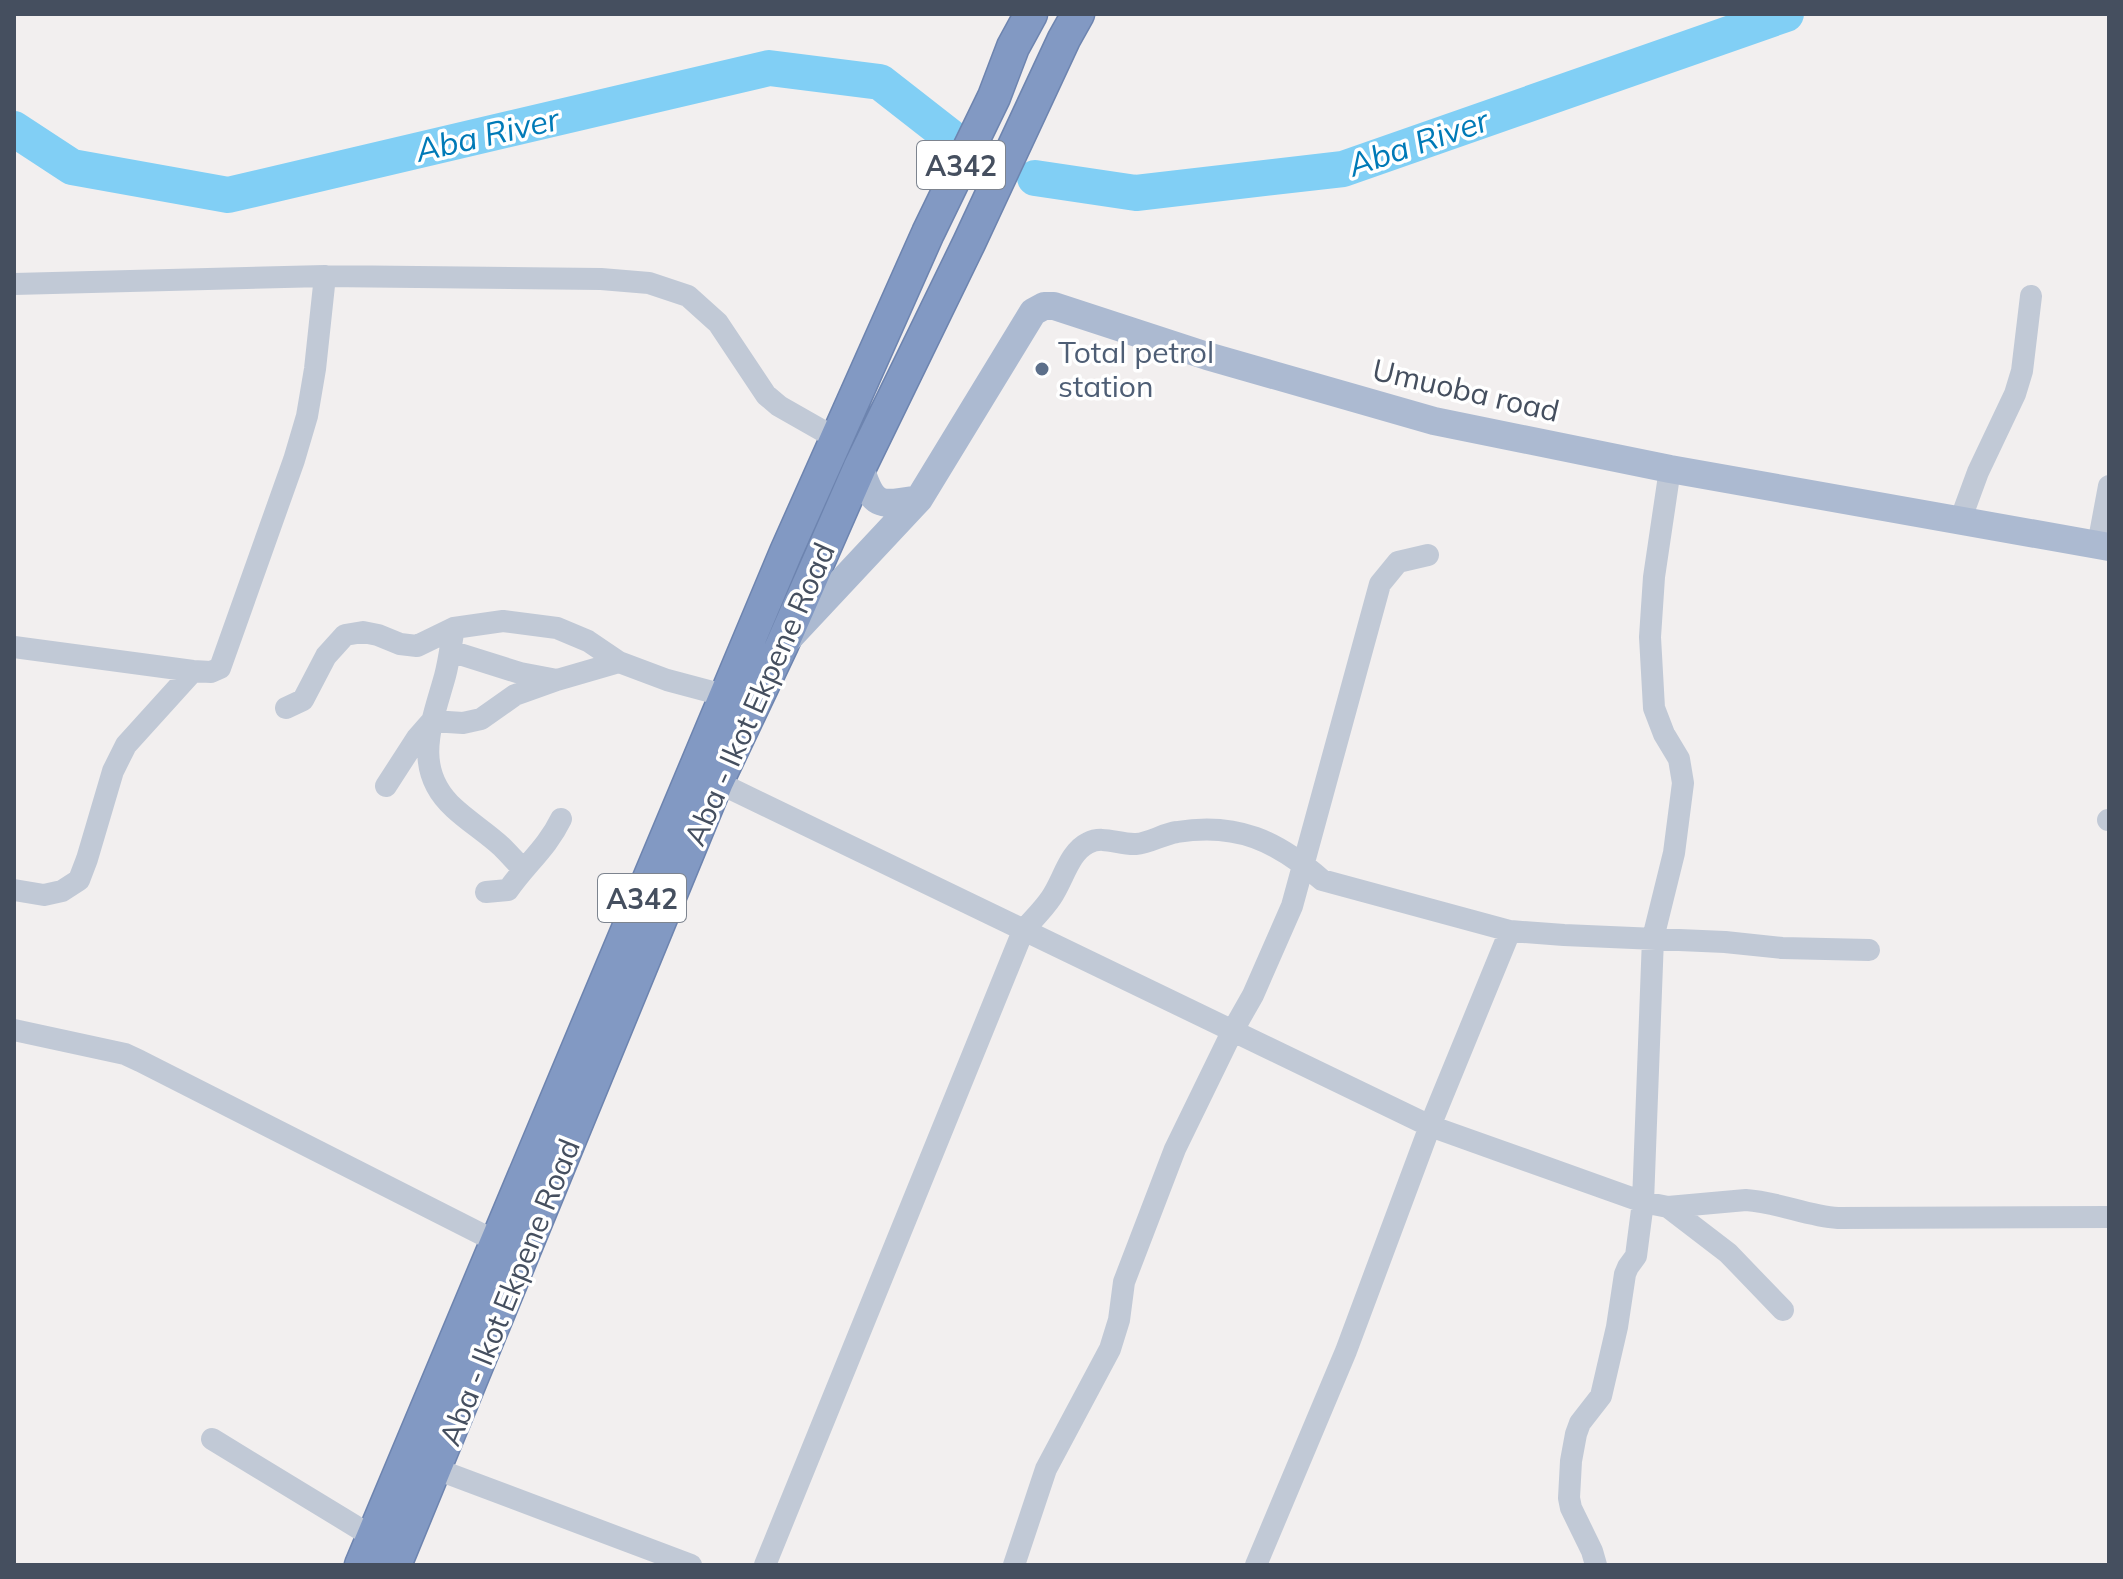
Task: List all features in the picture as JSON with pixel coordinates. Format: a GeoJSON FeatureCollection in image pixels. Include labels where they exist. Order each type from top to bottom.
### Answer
{"type":"FeatureCollection","features":[{"type":"Feature","properties":{"kind":"highway","name":"Aba - Ikot Ekpene Road"},"geometry":{"type":"LineString","coordinates":[[367,1551],[786,552],[928,233],[1031,14]]}},
{"type":"Feature","properties":{"kind":"highway","name":"Aba - Ikot Ekpene Road"},"geometry":{"type":"LineString","coordinates":[[395,1565],[717,782],[782,645],[860,467],[1078,14]]}},
{"type":"Feature","properties":{"kind":"main road","name":"Umuoba road"},"geometry":{"type":"LineString","coordinates":[[782,645],[919,499],[1033,312],[1044,306],[1054,306],[1207,356],[1434,421],[1670,469],[2104,546]]}},
{"type":"Feature","properties":{"kind":"main road"},"geometry":{"type":"LineString","coordinates":[[860,467],[871,496],[880,503],[919,499]]}},
{"type":"Feature","properties":{"kind":"street"},"geometry":{"type":"LineString","coordinates":[[14,647],[193,671],[211,672],[220,668],[307,416],[325,276]]}},
{"type":"Feature","properties":{"kind":"street"},"geometry":{"type":"LineString","coordinates":[[14,284],[325,276],[601,279],[649,283],[688,296],[718,323],[766,395],[779,406],[837,439]]}},
{"type":"Feature","properties":{"kind":"street"},"geometry":{"type":"LineString","coordinates":[[1960,521],[1978,472],[2015,394],[2022,371],[2031,296]]}},
{"type":"Feature","properties":{"kind":"street"},"geometry":{"type":"LineString","coordinates":[[1596,1565],[1571,1508],[1571,1461],[1580,1423],[1601,1396],[1625,1274],[1636,1256],[1643,1202],[1653,938],[1674,853],[1683,783],[1679,759],[1664,734],[1654,708],[1650,637],[1654,577],[1670,469]]}},
{"type":"Feature","properties":{"kind":"street"},"geometry":{"type":"LineString","coordinates":[[2104,546],[2109,486]]}},
{"type":"Feature","properties":{"kind":"street"},"geometry":{"type":"LineString","coordinates":[[1014,1565],[1046,1469],[1110,1349],[1119,1320],[1124,1282],[1175,1149],[1253,995],[1292,906],[1380,584],[1398,562],[1428,555]]}},
{"type":"Feature","properties":{"kind":"street"},"geometry":{"type":"LineString","coordinates":[[286,708],[303,700],[326,656],[345,635],[363,632],[417,646],[454,628],[503,621],[557,628],[588,641],[619,662],[667,680],[727,696]]}},
{"type":"Feature","properties":{"kind":"street"},"geometry":{"type":"LineString","coordinates":[[454,628],[446,675],[428,743],[430,770],[438,791],[453,808],[501,846],[530,862]]}},
{"type":"Feature","properties":{"kind":"street"},"geometry":{"type":"LineString","coordinates":[[450,651],[520,673],[557,680]]}},
{"type":"Feature","properties":{"kind":"street"},"geometry":{"type":"LineString","coordinates":[[432,721],[463,723],[481,719],[515,695],[619,662]]}},
{"type":"Feature","properties":{"kind":"street"},"geometry":{"type":"LineString","coordinates":[[14,890],[44,895],[62,891],[79,880],[113,771],[126,745],[193,671]]}},
{"type":"Feature","properties":{"kind":"street"},"geometry":{"type":"LineString","coordinates":[[386,786],[417,738],[432,721]]}},
{"type":"Feature","properties":{"kind":"street"},"geometry":{"type":"LineString","coordinates":[[717,782],[1430,1126],[1643,1202],[1668,1207],[1759,1201],[1838,1218],[2109,1217]]}},
{"type":"Feature","properties":{"kind":"street"},"geometry":{"type":"LineString","coordinates":[[486,892],[508,890],[551,839],[561,819]]}},
{"type":"Feature","properties":{"kind":"street"},"geometry":{"type":"LineString","coordinates":[[765,1565],[1023,931],[1050,900],[1077,851],[1088,842],[1103,839],[1138,844],[1192,829],[1234,830],[1256,837],[1304,864],[1322,880],[1510,931],[1725,942],[1782,948],[1869,950]]}},
{"type":"Feature","properties":{"kind":"street"},"geometry":{"type":"LineString","coordinates":[[1256,1565],[1346,1351],[1430,1126],[1510,931]]}},
{"type":"Feature","properties":{"kind":"street"},"geometry":{"type":"LineString","coordinates":[[14,1030],[125,1054],[497,1242]]}},
{"type":"Feature","properties":{"kind":"street"},"geometry":{"type":"LineString","coordinates":[[1668,1207],[1728,1253],[1783,1310]]}},
{"type":"Feature","properties":{"kind":"street"},"geometry":{"type":"LineString","coordinates":[[212,1439],[367,1551]]}},
{"type":"Feature","properties":{"kind":"street"},"geometry":{"type":"LineString","coordinates":[[436,1469],[691,1565]]}},
{"type":"Feature","properties":{"kind":"waterway","name":"Aba River"},"geometry":{"type":"LineString","coordinates":[[1035,178],[1136,193],[1343,169],[1786,14]]}},
{"type":"Feature","properties":{"kind":"waterway","name":"Aba River"},"geometry":{"type":"LineString","coordinates":[[14,129],[72,167],[228,195],[769,68],[880,82],[953,139]]}},
{"type":"Feature","properties":{"kind":"place","name":"Total petrol station"},"geometry":{"type":"Point","coordinates":[1042,369]}}]}
